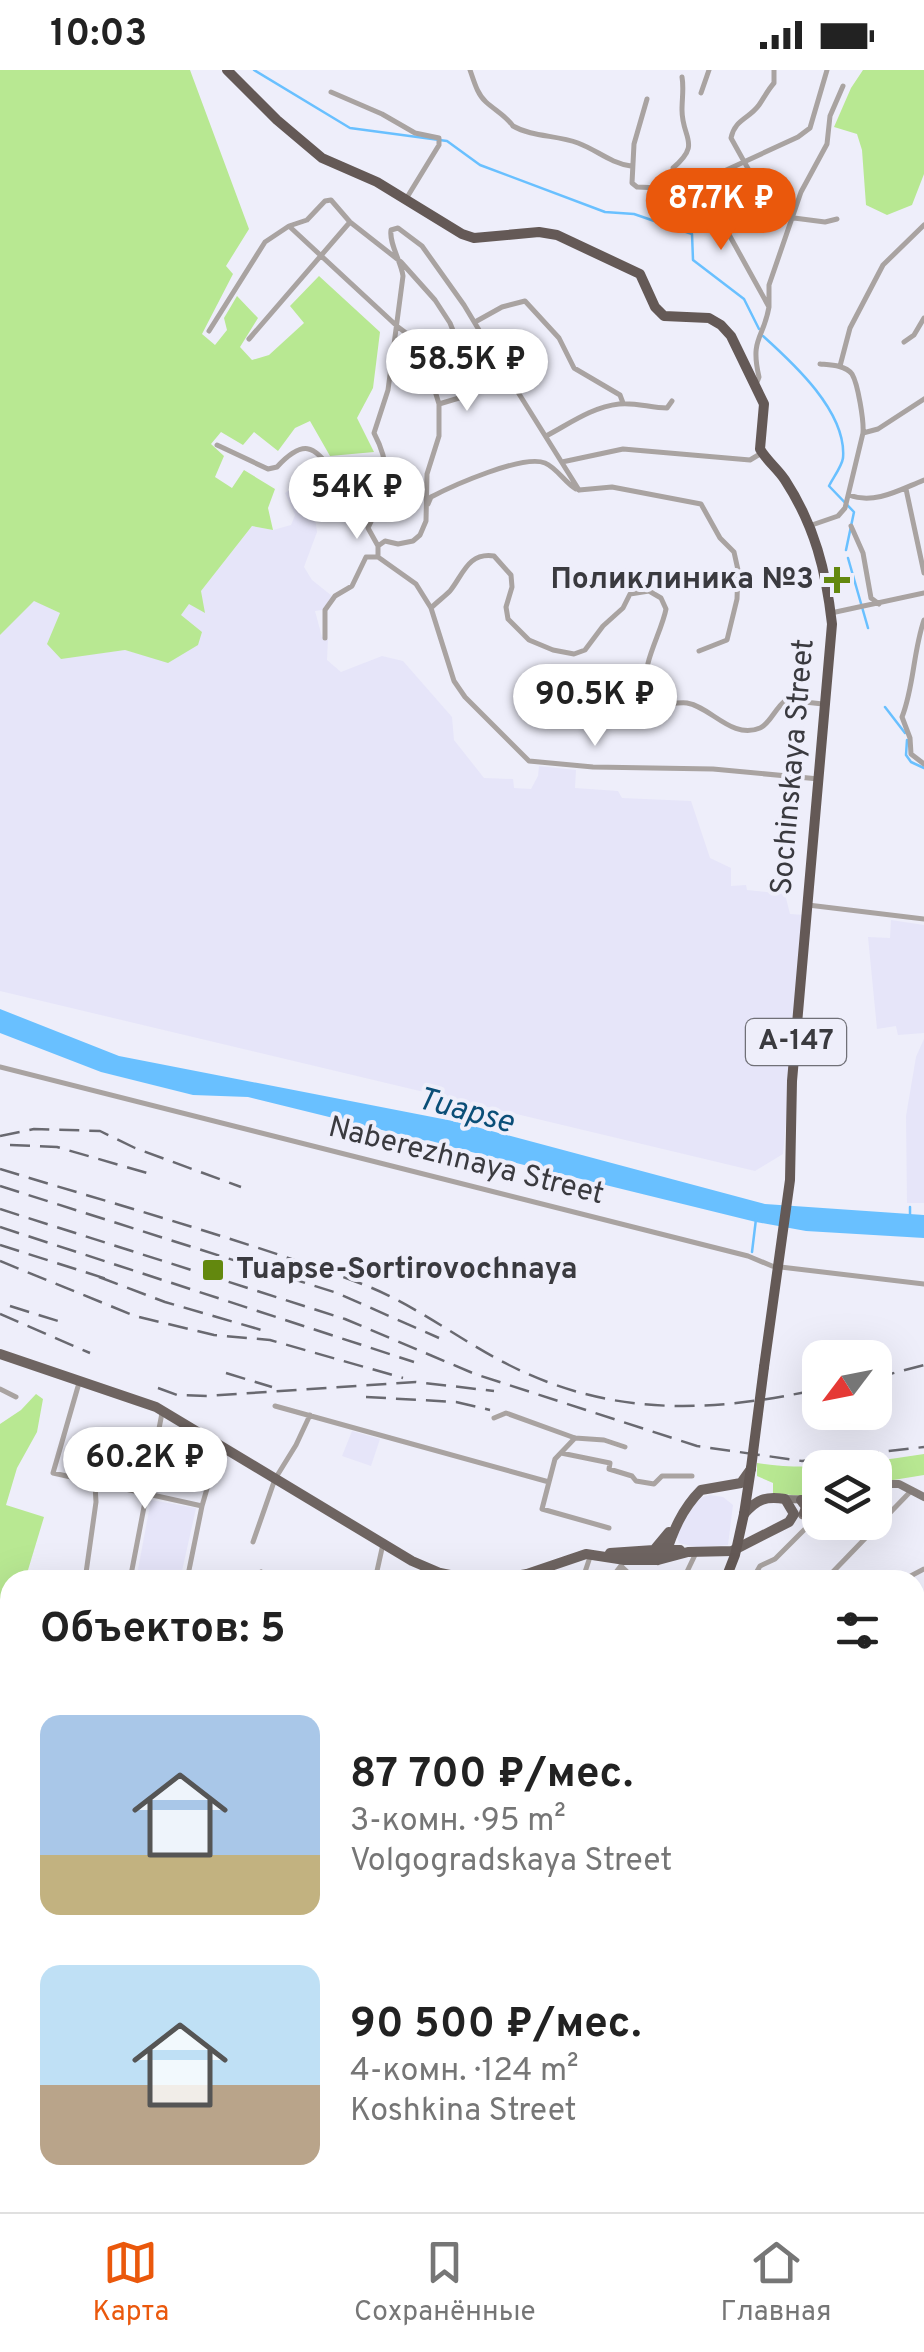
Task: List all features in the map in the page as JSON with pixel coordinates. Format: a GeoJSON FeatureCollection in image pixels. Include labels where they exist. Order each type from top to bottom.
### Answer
{"type":"FeatureCollection","features":[{"type":"Feature","properties":{"kind":"highway"},"geometry":{"type":"LineString","coordinates":[[227,70],[262,107],[322,158],[406,198],[469,237],[548,233],[643,278],[654,307],[664,316],[709,318],[726,329],[764,404],[758,442],[762,453]]}},
{"type":"Feature","properties":{"kind":"highway","name":"Sochinskaya Street"},"geometry":{"type":"LineString","coordinates":[[751,1468],[792,1180],[791,1097],[831,613],[822,555],[787,482],[762,453]]}},
{"type":"Feature","properties":{"kind":"highway","name":"А-147"},"geometry":{"type":"LineString","coordinates":[[728,1570],[736,1555],[751,1468]]}},
{"type":"Feature","properties":{"kind":"main road"},"geometry":{"type":"LineString","coordinates":[[0,1354],[163,1410],[430,1570]]}},
{"type":"Feature","properties":{"kind":"main road"},"geometry":{"type":"LineString","coordinates":[[656,1555],[701,1490],[740,1483],[751,1468]]}},
{"type":"Feature","properties":{"kind":"main road"},"geometry":{"type":"LineString","coordinates":[[751,1468],[759,1490],[782,1499],[794,1510],[789,1522]]}},
{"type":"Feature","properties":{"kind":"main road"},"geometry":{"type":"LineString","coordinates":[[892,1484],[924,1497]]}},
{"type":"Feature","properties":{"kind":"main road"},"geometry":{"type":"LineString","coordinates":[[715,1486],[737,1494],[744,1514],[760,1499],[801,1500]]}},
{"type":"Feature","properties":{"kind":"main road"},"geometry":{"type":"LineString","coordinates":[[667,1550],[732,1551],[802,1515]]}},
{"type":"Feature","properties":{"kind":"main road"},"geometry":{"type":"LineString","coordinates":[[539,1570],[591,1554],[665,1556],[677,1522]]}},
{"type":"Feature","properties":{"kind":"main road"},"geometry":{"type":"LineString","coordinates":[[677,1522],[674,1541],[688,1551]]}},
{"type":"Feature","properties":{"kind":"main road"},"geometry":{"type":"LineString","coordinates":[[604,1555],[623,1563],[688,1551]]}},
{"type":"Feature","properties":{"kind":"street"},"geometry":{"type":"LineString","coordinates":[[470,70],[479,93],[513,126],[584,144],[612,162],[631,166]]}},
{"type":"Feature","properties":{"kind":"street"},"geometry":{"type":"LineString","coordinates":[[701,93],[709,70]]}},
{"type":"Feature","properties":{"kind":"street"},"geometry":{"type":"LineString","coordinates":[[770,220],[731,138],[732,130],[758,108],[774,83],[774,70]]}},
{"type":"Feature","properties":{"kind":"street"},"geometry":{"type":"LineString","coordinates":[[647,99],[634,144],[632,182],[638,188],[674,190],[700,182],[810,128],[827,70]]}},
{"type":"Feature","properties":{"kind":"street"},"geometry":{"type":"LineString","coordinates":[[674,190],[673,168],[690,147],[690,135],[683,124],[682,77]]}},
{"type":"Feature","properties":{"kind":"street"},"geometry":{"type":"LineString","coordinates":[[756,384],[759,377],[754,353],[769,307],[768,285],[802,192],[827,144],[830,116],[843,86]]}},
{"type":"Feature","properties":{"kind":"street"},"geometry":{"type":"LineString","coordinates":[[331,92],[415,132],[436,136],[439,144],[406,198]]}},
{"type":"Feature","properties":{"kind":"street"},"geometry":{"type":"LineString","coordinates":[[700,182],[769,307]]}},
{"type":"Feature","properties":{"kind":"street"},"geometry":{"type":"LineString","coordinates":[[209,331],[266,242],[289,226],[307,220],[325,201],[332,200],[350,222],[401,262],[450,323],[472,375],[460,398],[438,406]]}},
{"type":"Feature","properties":{"kind":"street"},"geometry":{"type":"LineString","coordinates":[[794,218],[825,222],[837,219]]}},
{"type":"Feature","properties":{"kind":"street"},"geometry":{"type":"LineString","coordinates":[[249,339],[350,222]]}},
{"type":"Feature","properties":{"kind":"street"},"geometry":{"type":"LineString","coordinates":[[840,366],[850,328],[883,265],[924,224]]}},
{"type":"Feature","properties":{"kind":"street"},"geometry":{"type":"LineString","coordinates":[[289,226],[398,327],[437,356],[439,436],[427,474],[427,506]]}},
{"type":"Feature","properties":{"kind":"street"},"geometry":{"type":"LineString","coordinates":[[378,557],[378,546],[368,528],[380,502],[386,456],[374,433],[388,390],[403,276],[391,230],[398,228],[422,246],[476,322],[490,356]]}},
{"type":"Feature","properties":{"kind":"street"},"geometry":{"type":"LineString","coordinates":[[476,322],[502,307],[525,300],[559,338],[574,368],[620,396],[624,403]]}},
{"type":"Feature","properties":{"kind":"street"},"geometry":{"type":"LineString","coordinates":[[904,342],[914,335],[924,318]]}},
{"type":"Feature","properties":{"kind":"street"},"geometry":{"type":"LineString","coordinates":[[809,526],[838,516],[845,508],[864,420],[852,374],[840,366],[820,364]]}},
{"type":"Feature","properties":{"kind":"street"},"geometry":{"type":"LineString","coordinates":[[468,384],[497,378],[511,381],[579,490]]}},
{"type":"Feature","properties":{"kind":"street"},"geometry":{"type":"LineString","coordinates":[[863,433],[924,400]]}},
{"type":"Feature","properties":{"kind":"street"},"geometry":{"type":"LineString","coordinates":[[546,436],[586,413],[624,403],[666,408],[672,401]]}},
{"type":"Feature","properties":{"kind":"street"},"geometry":{"type":"LineString","coordinates":[[217,444],[268,468],[277,467],[302,447],[311,448],[326,460],[334,474],[354,470],[374,488],[380,502]]}},
{"type":"Feature","properties":{"kind":"street"},"geometry":{"type":"LineString","coordinates":[[562,462],[623,448],[750,460],[762,453]]}},
{"type":"Feature","properties":{"kind":"street"},"geometry":{"type":"LineString","coordinates":[[378,546],[385,541],[413,541],[420,535],[431,497],[483,474],[536,462],[543,462],[579,490],[612,487],[695,501],[707,511],[720,538],[734,552],[738,582],[727,640],[699,651]]}},
{"type":"Feature","properties":{"kind":"street"},"geometry":{"type":"LineString","coordinates":[[848,495],[874,498],[906,490],[924,480]]}},
{"type":"Feature","properties":{"kind":"street"},"geometry":{"type":"LineString","coordinates":[[906,490],[924,573]]}},
{"type":"Feature","properties":{"kind":"street"},"geometry":{"type":"LineString","coordinates":[[852,526],[871,598],[879,604]]}},
{"type":"Feature","properties":{"kind":"street"},"geometry":{"type":"LineString","coordinates":[[430,608],[452,588],[473,560],[485,554],[494,556],[511,575],[512,588],[506,606],[508,619],[516,630],[529,640],[574,654],[595,640],[630,594],[648,591],[661,598],[666,609],[645,674],[655,697],[665,703],[692,704],[729,726],[754,730],[767,723],[775,708],[786,700],[826,704]]}},
{"type":"Feature","properties":{"kind":"street"},"geometry":{"type":"LineString","coordinates":[[325,638],[326,610],[336,596],[352,586],[366,557],[378,557],[416,584],[430,608],[454,682],[529,761],[820,779]]}},
{"type":"Feature","properties":{"kind":"street"},"geometry":{"type":"LineString","coordinates":[[831,613],[924,593]]}},
{"type":"Feature","properties":{"kind":"street"},"geometry":{"type":"LineString","coordinates":[[924,620],[915,649],[908,705],[902,717],[911,754],[924,764]]}},
{"type":"Feature","properties":{"kind":"street"},"geometry":{"type":"LineString","coordinates":[[807,904],[924,919]]}},
{"type":"Feature","properties":{"kind":"street","name":"Naberezhnaya Street"},"geometry":{"type":"LineString","coordinates":[[0,1067],[779,1265],[924,1284]]}},
{"type":"Feature","properties":{"kind":"street"},"geometry":{"type":"LineString","coordinates":[[80,1380],[53,1474],[202,1506]]}},
{"type":"Feature","properties":{"kind":"street"},"geometry":{"type":"LineString","coordinates":[[0,1389],[16,1397]]}},
{"type":"Feature","properties":{"kind":"street"},"geometry":{"type":"LineString","coordinates":[[275,1406],[549,1482]]}},
{"type":"Feature","properties":{"kind":"street"},"geometry":{"type":"LineString","coordinates":[[132,1570],[163,1410]]}},
{"type":"Feature","properties":{"kind":"street"},"geometry":{"type":"LineString","coordinates":[[494,1418],[506,1413],[576,1438],[604,1440],[625,1447]]}},
{"type":"Feature","properties":{"kind":"street"},"geometry":{"type":"LineString","coordinates":[[254,1542],[275,1479],[310,1415]]}},
{"type":"Feature","properties":{"kind":"street"},"geometry":{"type":"LineString","coordinates":[[576,1438],[555,1459],[542,1509],[610,1528]]}},
{"type":"Feature","properties":{"kind":"street"},"geometry":{"type":"LineString","coordinates":[[189,1570],[219,1446]]}},
{"type":"Feature","properties":{"kind":"street"},"geometry":{"type":"LineString","coordinates":[[561,1453],[610,1463],[609,1469],[636,1481],[654,1484],[662,1476],[692,1476]]}},
{"type":"Feature","properties":{"kind":"street"},"geometry":{"type":"LineString","coordinates":[[86,1570],[95,1485]]}},
{"type":"Feature","properties":{"kind":"street"},"geometry":{"type":"LineString","coordinates":[[835,1570],[910,1492]]}},
{"type":"Feature","properties":{"kind":"street"},"geometry":{"type":"LineString","coordinates":[[758,1570],[775,1560],[802,1532]]}},
{"type":"Feature","properties":{"kind":"street"},"geometry":{"type":"LineString","coordinates":[[378,1570],[384,1544]]}},
{"type":"Feature","properties":{"kind":"street"},"geometry":{"type":"LineString","coordinates":[[685,1570],[688,1551]]}},
{"type":"Feature","properties":{"kind":"street"},"geometry":{"type":"LineString","coordinates":[[586,1570],[591,1554]]}},
{"type":"Feature","properties":{"kind":"street"},"geometry":{"type":"LineString","coordinates":[[618,1570],[623,1563],[628,1570]]}},
{"type":"Feature","properties":{"kind":"shaded area"},"geometry":{"type":"Polygon","coordinates":[[[298,485],[313,504],[317,532],[304,567],[312,580],[332,596],[322,610],[315,611],[322,637],[328,639],[327,660],[341,672],[382,656],[403,661],[452,717],[454,740],[484,778],[513,779],[514,788],[531,789],[539,766],[576,770],[575,788],[618,791],[622,798],[691,801],[710,858],[731,868],[731,886],[746,885],[747,890],[785,894],[790,914],[805,915],[783,1154],[755,1171],[0,991],[0,635],[33,600],[60,613],[61,658],[125,650],[169,662],[181,615],[189,603],[203,612],[201,591],[252,526],[273,530],[291,525],[295,515],[285,493],[298,485]]]}},
{"type":"Feature","properties":{"kind":"shaded area"},"geometry":{"type":"Polygon","coordinates":[[[891,920],[924,925],[924,1033],[898,1035],[896,1026],[877,1029],[868,937],[890,938],[891,920]]]}},
{"type":"Feature","properties":{"kind":"shaded area"},"geometry":{"type":"Polygon","coordinates":[[[924,1039],[924,1203],[907,1203],[906,1116],[916,1057],[924,1039]]]}},
{"type":"Feature","properties":{"kind":"shaded area"},"geometry":{"type":"Polygon","coordinates":[[[352,1431],[380,1439],[371,1466],[342,1456],[352,1431]]]}},
{"type":"Feature","properties":{"kind":"shaded area"},"geometry":{"type":"Polygon","coordinates":[[[710,1495],[723,1497],[733,1505],[728,1545],[697,1547],[679,1543],[676,1534],[694,1505],[710,1495]]]}},
{"type":"Feature","properties":{"kind":"shaded area"},"geometry":{"type":"Polygon","coordinates":[[[151,1500],[196,1508],[182,1570],[138,1570],[151,1500]]]}},
{"type":"Feature","properties":{"kind":"green space"},"geometry":{"type":"Polygon","coordinates":[[[0,70],[190,70],[249,229],[226,266],[233,274],[202,334],[215,345],[227,330],[224,318],[237,296],[258,318],[240,347],[252,360],[269,355],[304,323],[290,306],[319,276],[380,332],[373,388],[357,418],[374,452],[330,456],[310,421],[295,428],[278,451],[254,432],[243,445],[221,432],[211,444],[224,456],[215,477],[232,488],[244,470],[275,489],[268,508],[273,530],[252,526],[201,591],[205,613],[189,604],[181,615],[202,632],[198,645],[168,663],[125,650],[61,659],[47,644],[60,613],[34,601],[0,635],[0,70]]]}},
{"type":"Feature","properties":{"kind":"green space"},"geometry":{"type":"Polygon","coordinates":[[[863,70],[924,70],[924,174],[912,205],[887,215],[866,205],[857,134],[834,127],[863,70]]]}},
{"type":"Feature","properties":{"kind":"green space"},"geometry":{"type":"Polygon","coordinates":[[[36,1394],[43,1399],[37,1432],[17,1468],[6,1505],[44,1517],[28,1570],[0,1570],[0,1424],[36,1394]]]}},
{"type":"Feature","properties":{"kind":"green space"},"geometry":{"type":"Polygon","coordinates":[[[97,1430],[123,1438],[115,1464],[89,1455],[97,1430]]]}},
{"type":"Feature","properties":{"kind":"green space"},"geometry":{"type":"Polygon","coordinates":[[[924,1454],[924,1475],[892,1480],[892,1459],[924,1454]]]}},
{"type":"Feature","properties":{"kind":"green space"},"geometry":{"type":"Polygon","coordinates":[[[757,1463],[802,1466],[802,1496],[773,1493],[773,1483],[757,1476],[757,1463]]]}},
{"type":"Feature","properties":{"kind":"water"},"geometry":{"type":"Polygon","coordinates":[[[0,1009],[119,1056],[458,1122],[765,1204],[924,1215],[924,1238],[806,1231],[756,1222],[248,1097],[193,1095],[101,1072],[0,1033],[0,1009]]]}},
{"type":"Feature","properties":{"kind":"waterway"},"geometry":{"type":"LineString","coordinates":[[254,70],[350,128],[447,141],[480,165],[605,212],[634,214],[692,234],[693,260],[744,299],[759,329]]}},
{"type":"Feature","properties":{"kind":"waterway"},"geometry":{"type":"LineString","coordinates":[[763,336],[816,390],[836,423],[843,458],[829,486],[854,512],[846,550]]}},
{"type":"Feature","properties":{"kind":"waterway"},"geometry":{"type":"LineString","coordinates":[[848,558],[868,628]]}},
{"type":"Feature","properties":{"kind":"waterway"},"geometry":{"type":"LineString","coordinates":[[885,707],[905,733]]}},
{"type":"Feature","properties":{"kind":"waterway"},"geometry":{"type":"LineString","coordinates":[[907,740],[906,755],[924,768]]}},
{"type":"Feature","properties":{"kind":"waterway"},"geometry":{"type":"LineString","coordinates":[[910,1207],[910,1216]]}},
{"type":"Feature","properties":{"kind":"waterway"},"geometry":{"type":"LineString","coordinates":[[752,1252],[756,1219]]}},
{"type":"Feature","properties":{"kind":"railway"},"geometry":{"type":"LineString","coordinates":[[0,1136],[34,1129],[100,1131],[241,1187]]}},
{"type":"Feature","properties":{"kind":"railway"},"geometry":{"type":"LineString","coordinates":[[10,1145],[57,1147],[147,1173]]}},
{"type":"Feature","properties":{"kind":"railway"},"geometry":{"type":"LineString","coordinates":[[0,1169],[228,1238],[362,1284],[509,1365],[586,1394],[624,1402],[700,1406],[802,1393]]}},
{"type":"Feature","properties":{"kind":"railway"},"geometry":{"type":"LineString","coordinates":[[0,1186],[337,1293],[439,1338]]}},
{"type":"Feature","properties":{"kind":"railway"},"geometry":{"type":"LineString","coordinates":[[0,1209],[345,1319],[475,1374],[697,1446],[802,1461],[924,1447]]}},
{"type":"Feature","properties":{"kind":"railway"},"geometry":{"type":"LineString","coordinates":[[0,1227],[414,1362]]}},
{"type":"Feature","properties":{"kind":"railway"},"geometry":{"type":"LineString","coordinates":[[0,1245],[110,1280]]}},
{"type":"Feature","properties":{"kind":"railway"},"geometry":{"type":"LineString","coordinates":[[0,1261],[135,1316],[214,1335],[270,1340],[403,1378]]}},
{"type":"Feature","properties":{"kind":"railway"},"geometry":{"type":"LineString","coordinates":[[99,1277],[165,1302],[265,1331]]}},
{"type":"Feature","properties":{"kind":"railway"},"geometry":{"type":"LineString","coordinates":[[10,1306],[58,1321]]}},
{"type":"Feature","properties":{"kind":"railway"},"geometry":{"type":"LineString","coordinates":[[0,1314],[90,1353]]}},
{"type":"Feature","properties":{"kind":"railway"},"geometry":{"type":"LineString","coordinates":[[892,1373],[924,1365]]}},
{"type":"Feature","properties":{"kind":"railway"},"geometry":{"type":"LineString","coordinates":[[226,1373],[272,1387]]}},
{"type":"Feature","properties":{"kind":"railway"},"geometry":{"type":"LineString","coordinates":[[158,1388],[177,1395],[207,1396],[416,1382],[494,1391]]}},
{"type":"Feature","properties":{"kind":"railway"},"geometry":{"type":"LineString","coordinates":[[366,1397],[456,1402],[490,1410]]}},
{"type":"Feature","properties":{"kind":"place","name":"Поликлиника №3"},"geometry":{"type":"Point","coordinates":[837,580]}},
{"type":"Feature","properties":{"kind":"place","name":"Tuapse-Sortirovochnaya"},"geometry":{"type":"Point","coordinates":[213,1270]}},
{"type":"Feature","properties":{"kind":"water label","name":"Tuapse"},"geometry":{"type":"Point","coordinates":[465,1112]}}]}
